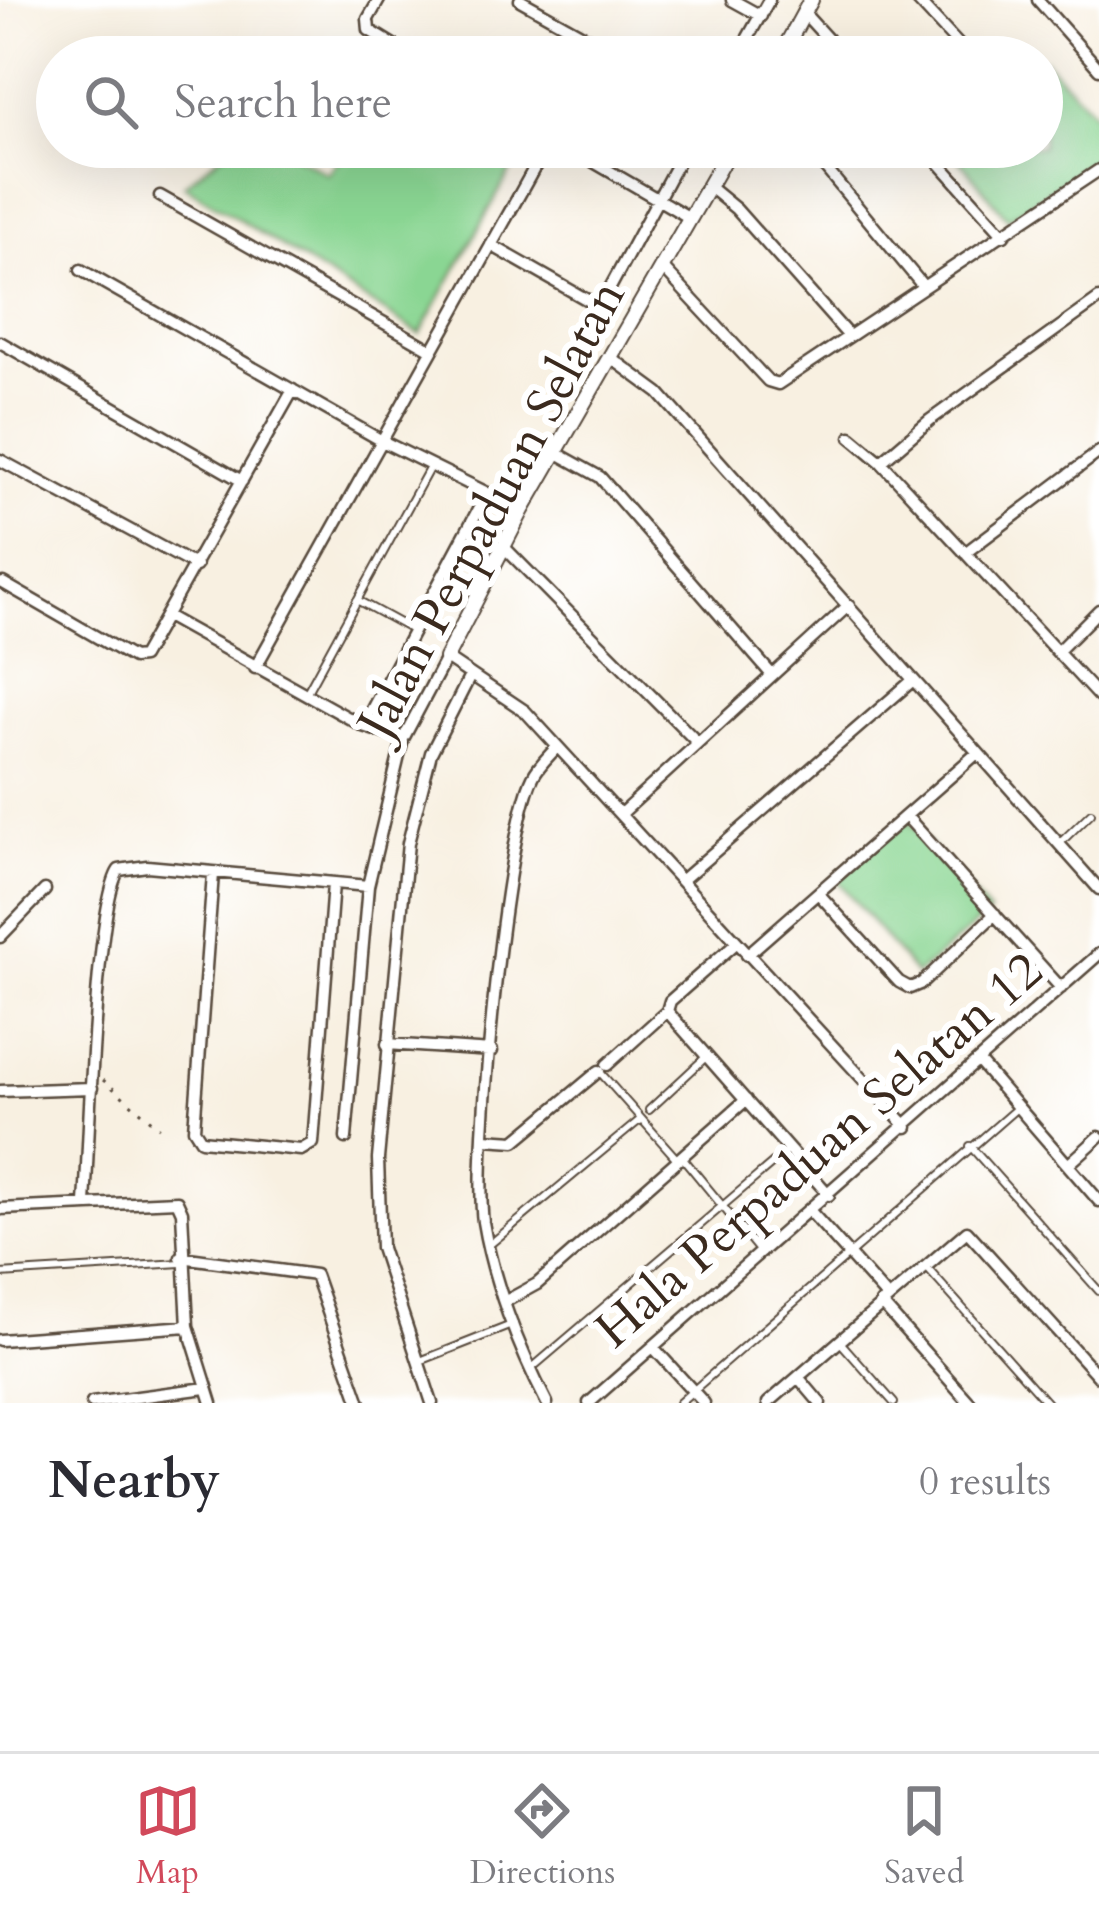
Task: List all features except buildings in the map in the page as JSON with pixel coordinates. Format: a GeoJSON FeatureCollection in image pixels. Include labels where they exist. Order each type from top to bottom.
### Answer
{"type":"FeatureCollection","features":[{"type":"Feature","properties":{"kind":"street"},"geometry":{"type":"LineString","coordinates":[[376,36],[367,23],[379,0]]}},
{"type":"Feature","properties":{"kind":"street"},"geometry":{"type":"LineString","coordinates":[[520,0],[584,36]]}},
{"type":"Feature","properties":{"kind":"street"},"geometry":{"type":"LineString","coordinates":[[732,0],[760,16]]}},
{"type":"Feature","properties":{"kind":"street"},"geometry":{"type":"LineString","coordinates":[[749,36],[769,0]]}},
{"type":"Feature","properties":{"kind":"street"},"geometry":{"type":"LineString","coordinates":[[917,0],[950,36]]}},
{"type":"Feature","properties":{"kind":"street"},"geometry":{"type":"LineString","coordinates":[[1038,0],[1099,69]]}},
{"type":"Feature","properties":{"kind":"street"},"geometry":{"type":"LineString","coordinates":[[791,36],[807,6],[829,36]]}},
{"type":"Feature","properties":{"kind":"street"},"geometry":{"type":"LineString","coordinates":[[255,668],[534,168]]}},
{"type":"Feature","properties":{"kind":"street"},"geometry":{"type":"LineString","coordinates":[[606,168],[690,218]]}},
{"type":"Feature","properties":{"kind":"street"},"geometry":{"type":"LineString","coordinates":[[491,245],[599,303],[675,168]]}},
{"type":"Feature","properties":{"kind":"street","name":"Jalan Perpaduan Selatan"},"geometry":{"type":"LineString","coordinates":[[346,1138],[368,886],[403,739],[506,549],[522,510],[718,168]]}},
{"type":"Feature","properties":{"kind":"street"},"geometry":{"type":"LineString","coordinates":[[825,168],[923,286]]}},
{"type":"Feature","properties":{"kind":"street"},"geometry":{"type":"LineString","coordinates":[[944,168],[1004,235]]}},
{"type":"Feature","properties":{"kind":"street"},"geometry":{"type":"LineString","coordinates":[[662,267],[768,381],[786,379],[1099,170]]}},
{"type":"Feature","properties":{"kind":"street"},"geometry":{"type":"LineString","coordinates":[[708,186],[736,208],[847,334]]}},
{"type":"Feature","properties":{"kind":"street"},"geometry":{"type":"LineString","coordinates":[[160,196],[432,350]]}},
{"type":"Feature","properties":{"kind":"street"},"geometry":{"type":"LineString","coordinates":[[81,270],[384,442],[522,510]]}},
{"type":"Feature","properties":{"kind":"street"},"geometry":{"type":"LineString","coordinates":[[881,462],[930,420],[1099,299]]}},
{"type":"Feature","properties":{"kind":"street"},"geometry":{"type":"LineString","coordinates":[[0,342],[242,481]]}},
{"type":"Feature","properties":{"kind":"street"},"geometry":{"type":"LineString","coordinates":[[610,358],[658,394],[1099,889]]}},
{"type":"Feature","properties":{"kind":"street"},"geometry":{"type":"LineString","coordinates":[[4,583],[134,658],[142,657],[293,390]]}},
{"type":"Feature","properties":{"kind":"street"},"geometry":{"type":"LineString","coordinates":[[850,437],[881,462],[1099,697]]}},
{"type":"Feature","properties":{"kind":"street"},"geometry":{"type":"LineString","coordinates":[[555,452],[600,477],[772,675]]}},
{"type":"Feature","properties":{"kind":"street"},"geometry":{"type":"LineString","coordinates":[[964,553],[1099,452]]}},
{"type":"Feature","properties":{"kind":"street"},"geometry":{"type":"LineString","coordinates":[[0,460],[196,566]]}},
{"type":"Feature","properties":{"kind":"street"},"geometry":{"type":"LineString","coordinates":[[363,726],[487,493]]}},
{"type":"Feature","properties":{"kind":"street"},"geometry":{"type":"LineString","coordinates":[[506,549],[696,741]]}},
{"type":"Feature","properties":{"kind":"street"},"geometry":{"type":"LineString","coordinates":[[623,812],[849,605]]}},
{"type":"Feature","properties":{"kind":"street"},"geometry":{"type":"LineString","coordinates":[[1058,652],[1099,610]]}},
{"type":"Feature","properties":{"kind":"street"},"geometry":{"type":"LineString","coordinates":[[168,617],[363,726],[403,739]]}},
{"type":"Feature","properties":{"kind":"street"},"geometry":{"type":"LineString","coordinates":[[446,658],[514,700],[623,812],[736,943],[907,1127]]}},
{"type":"Feature","properties":{"kind":"street"},"geometry":{"type":"LineString","coordinates":[[432,1403],[379,1233],[387,1044],[415,812],[431,753],[470,676]]}},
{"type":"Feature","properties":{"kind":"street"},"geometry":{"type":"LineString","coordinates":[[682,880],[912,681]]}},
{"type":"Feature","properties":{"kind":"street"},"geometry":{"type":"LineString","coordinates":[[547,1403],[530,1370],[488,1246],[481,1190],[511,874],[531,781],[556,748]]}},
{"type":"Feature","properties":{"kind":"street"},"geometry":{"type":"LineString","coordinates":[[747,955],[975,755]]}},
{"type":"Feature","properties":{"kind":"street"},"geometry":{"type":"LineString","coordinates":[[906,816],[1061,988]]}},
{"type":"Feature","properties":{"kind":"street"},"geometry":{"type":"LineString","coordinates":[[85,1203],[102,951],[114,876],[134,865],[368,886]]}},
{"type":"Feature","properties":{"kind":"street"},"geometry":{"type":"LineString","coordinates":[[213,874],[194,1129],[201,1140],[309,1148],[333,884]]}},
{"type":"Feature","properties":{"kind":"street"},"geometry":{"type":"LineString","coordinates":[[0,937],[45,890]]}},
{"type":"Feature","properties":{"kind":"street"},"geometry":{"type":"LineString","coordinates":[[818,893],[910,988],[922,983],[995,914]]}},
{"type":"Feature","properties":{"kind":"street"},"geometry":{"type":"LineString","coordinates":[[485,1139],[515,1141],[667,1011],[670,1001],[736,943]]}},
{"type":"Feature","properties":{"kind":"street","name":"Hala Perpaduan Selatan 12"},"geometry":{"type":"LineString","coordinates":[[589,1403],[1099,953]]}},
{"type":"Feature","properties":{"kind":"street"},"geometry":{"type":"LineString","coordinates":[[667,1011],[829,1195]]}},
{"type":"Feature","properties":{"kind":"street"},"geometry":{"type":"LineString","coordinates":[[387,1044],[492,1051]]}},
{"type":"Feature","properties":{"kind":"street"},"geometry":{"type":"LineString","coordinates":[[979,1062],[1099,1201]]}},
{"type":"Feature","properties":{"kind":"street"},"geometry":{"type":"LineString","coordinates":[[0,1091],[92,1088]]}},
{"type":"Feature","properties":{"kind":"street"},"geometry":{"type":"LineString","coordinates":[[506,1301],[537,1284],[746,1100]]}},
{"type":"Feature","properties":{"kind":"street"},"geometry":{"type":"LineString","coordinates":[[1068,1165],[1099,1137]]}},
{"type":"Feature","properties":{"kind":"street"},"geometry":{"type":"LineString","coordinates":[[0,1209],[176,1201],[182,1211],[188,1326],[212,1403]]}},
{"type":"Feature","properties":{"kind":"street"},"geometry":{"type":"LineString","coordinates":[[811,1211],[970,1403]]}},
{"type":"Feature","properties":{"kind":"street"},"geometry":{"type":"LineString","coordinates":[[768,1403],[960,1233],[971,1232],[1099,1376]]}},
{"type":"Feature","properties":{"kind":"street"},"geometry":{"type":"LineString","coordinates":[[181,1260],[315,1275],[360,1403]]}},
{"type":"Feature","properties":{"kind":"street"},"geometry":{"type":"LineString","coordinates":[[0,1340],[188,1326]]}},
{"type":"Feature","properties":{"kind":"street"},"geometry":{"type":"LineString","coordinates":[[653,1347],[704,1403]]}},
{"type":"Feature","properties":{"kind":"street"},"geometry":{"type":"LineString","coordinates":[[798,1377],[820,1403]]}},
{"type":"Feature","properties":{"kind":"street"},"geometry":{"type":"LineString","coordinates":[[92,1403],[206,1388]]}},
{"type":"Feature","properties":{"kind":"lane"},"geometry":{"type":"LineString","coordinates":[[305,695],[431,464]]}},
{"type":"Feature","properties":{"kind":"lane"},"geometry":{"type":"LineString","coordinates":[[357,600],[412,630]]}},
{"type":"Feature","properties":{"kind":"lane"},"geometry":{"type":"LineString","coordinates":[[1058,844],[1091,813]]}},
{"type":"Feature","properties":{"kind":"lane"},"geometry":{"type":"LineString","coordinates":[[649,1110],[709,1055]]}},
{"type":"Feature","properties":{"kind":"lane"},"geometry":{"type":"LineString","coordinates":[[603,1068],[641,1119],[724,1205],[761,1253]]}},
{"type":"Feature","properties":{"kind":"lane"},"geometry":{"type":"LineString","coordinates":[[679,1403],[1018,1107]]}},
{"type":"Feature","properties":{"kind":"lane"},"geometry":{"type":"LineString","coordinates":[[488,1246],[641,1119]]}},
{"type":"Feature","properties":{"kind":"lane"},"geometry":{"type":"LineString","coordinates":[[970,1146],[1099,1291]]}},
{"type":"Feature","properties":{"kind":"lane"},"geometry":{"type":"LineString","coordinates":[[530,1370],[788,1150]]}},
{"type":"Feature","properties":{"kind":"lane"},"geometry":{"type":"LineString","coordinates":[[0,1274],[181,1260]]}},
{"type":"Feature","properties":{"kind":"lane"},"geometry":{"type":"LineString","coordinates":[[924,1264],[1048,1403]]}},
{"type":"Feature","properties":{"kind":"lane"},"geometry":{"type":"LineString","coordinates":[[417,1363],[514,1324]]}},
{"type":"Feature","properties":{"kind":"lane"},"geometry":{"type":"LineString","coordinates":[[838,1340],[894,1403]]}},
{"type":"Feature","properties":{"kind":"path"},"geometry":{"type":"LineString","coordinates":[[94,1070],[159,1127]]}},
{"type":"Feature","properties":{"kind":"green space"},"geometry":{"type":"Polygon","coordinates":[[[1063,80],[1099,118],[1099,156],[1008,219],[966,168],[1063,168],[1063,80]]]}},
{"type":"Feature","properties":{"kind":"green space"},"geometry":{"type":"Polygon","coordinates":[[[205,168],[317,168],[328,174],[332,168],[512,168],[420,334],[184,185],[205,168]]]}},
{"type":"Feature","properties":{"kind":"green space"},"geometry":{"type":"Polygon","coordinates":[[[907,819],[989,913],[916,975],[835,877],[907,819]]]}}]}
